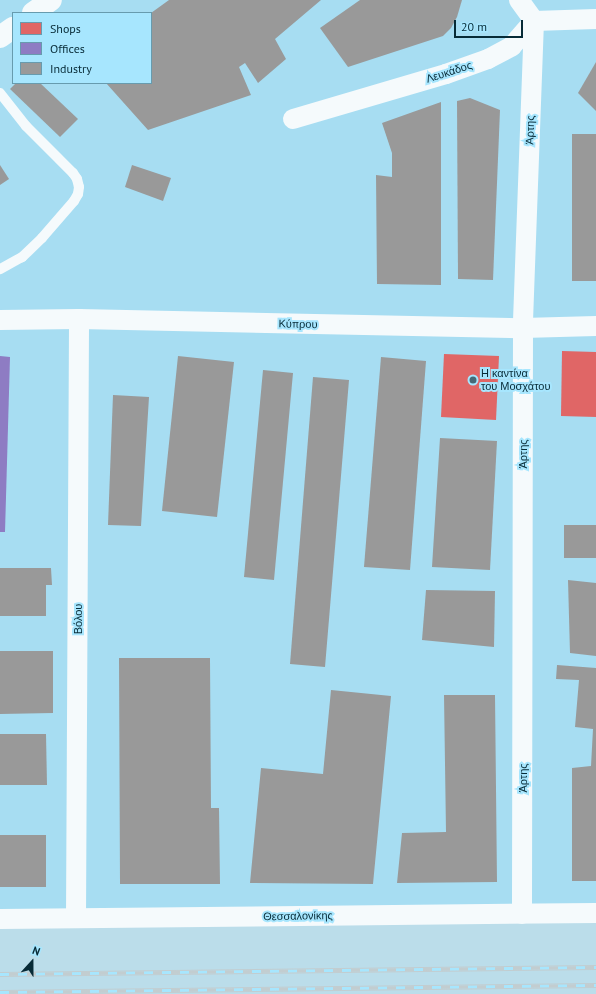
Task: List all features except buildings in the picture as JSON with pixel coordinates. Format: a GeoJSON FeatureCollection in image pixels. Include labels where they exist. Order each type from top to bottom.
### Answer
{"type":"FeatureCollection","features":[{"type":"Feature","properties":{"kind":"main road"},"geometry":{"type":"LineString","coordinates":[[34,12],[51,0]]}},
{"type":"Feature","properties":{"kind":"main road"},"geometry":{"type":"LineString","coordinates":[[0,37],[12,29]]}},
{"type":"Feature","properties":{"kind":"street"},"geometry":{"type":"LineString","coordinates":[[519,0],[534,21],[596,19]]}},
{"type":"Feature","properties":{"kind":"street","name":"Λευκάδος"},"geometry":{"type":"LineString","coordinates":[[293,119],[446,74],[488,59],[512,46],[534,21]]}},
{"type":"Feature","properties":{"kind":"street","name":"Άρτης"},"geometry":{"type":"LineString","coordinates":[[522,914],[523,328],[534,21]]}},
{"type":"Feature","properties":{"kind":"street","name":"Κύπρου"},"geometry":{"type":"LineString","coordinates":[[0,320],[79,319],[523,328],[596,326]]}},
{"type":"Feature","properties":{"kind":"street","name":"Βόλου"},"geometry":{"type":"LineString","coordinates":[[76,918],[79,319]]}},
{"type":"Feature","properties":{"kind":"street","name":"Θεσσαλονίκης"},"geometry":{"type":"LineString","coordinates":[[0,920],[596,913]]}},
{"type":"Feature","properties":{"kind":"lane"},"geometry":{"type":"LineString","coordinates":[[0,93],[26,126],[72,173],[77,180],[78,194],[74,201],[37,243],[22,257],[0,269]]}},
{"type":"Feature","properties":{"kind":"shaded area"},"geometry":{"type":"Polygon","coordinates":[[[0,0],[596,0],[596,916],[0,921],[0,0]]]}},
{"type":"Feature","properties":{"kind":"railway"},"geometry":{"type":"LineString","coordinates":[[0,974],[596,967]]}},
{"type":"Feature","properties":{"kind":"railway"},"geometry":{"type":"LineString","coordinates":[[0,992],[596,985]]}},
{"type":"Feature","properties":{"kind":"place","name":"Η καντίνα του Μοσχάτου"},"geometry":{"type":"Point","coordinates":[473,380]}}]}
